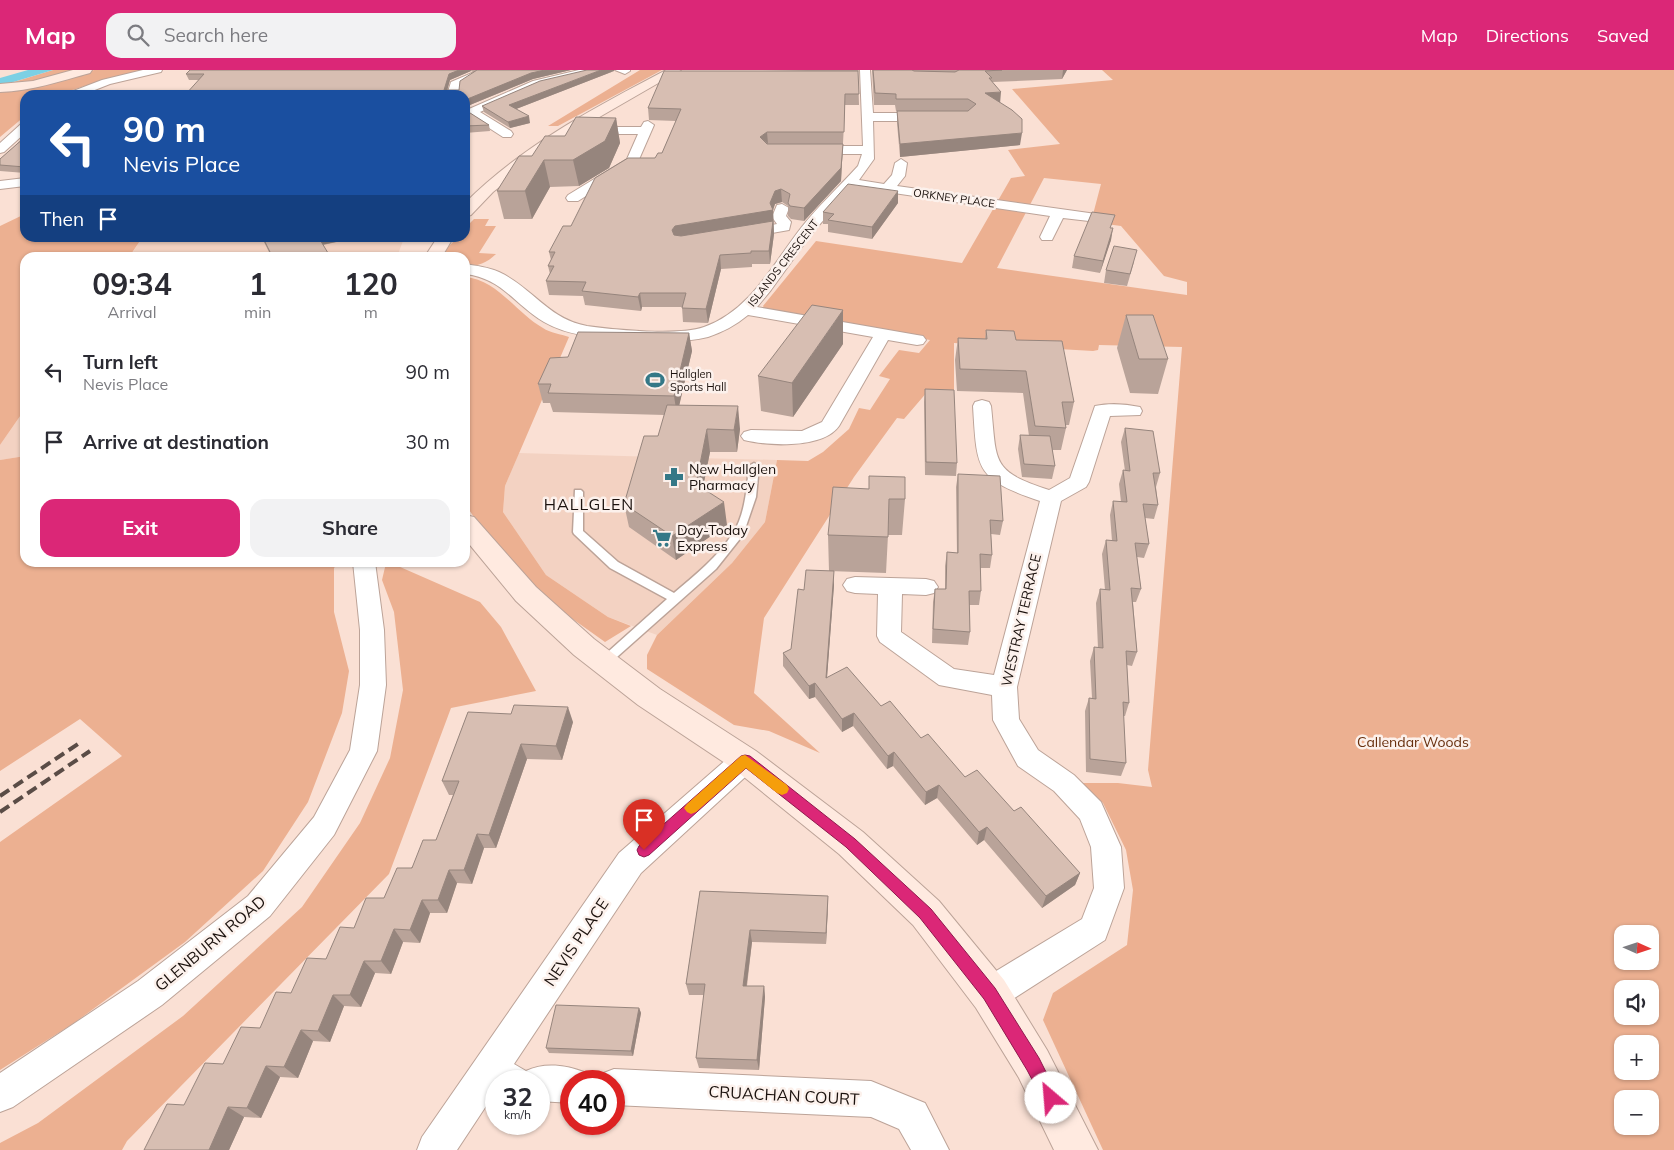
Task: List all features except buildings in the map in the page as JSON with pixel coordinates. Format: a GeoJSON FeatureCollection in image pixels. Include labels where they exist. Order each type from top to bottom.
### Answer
{"type":"FeatureCollection","features":[{"type":"Feature","properties":{"kind":"street"},"geometry":{"type":"LineString","coordinates":[[0,88],[20,87],[86,70]]}},
{"type":"Feature","properties":{"kind":"street"},"geometry":{"type":"LineString","coordinates":[[85,90],[106,82],[157,70]]}},
{"type":"Feature","properties":{"kind":"street"},"geometry":{"type":"LineString","coordinates":[[470,111],[537,82],[592,70]]}},
{"type":"Feature","properties":{"kind":"street"},"geometry":{"type":"LineString","coordinates":[[470,206],[482,193],[511,168],[565,130],[679,72]]}},
{"type":"Feature","properties":{"kind":"street","name":"ISLANDS CRESCENT"},"geometry":{"type":"LineString","coordinates":[[470,270],[490,272],[547,318],[578,330],[656,336],[686,335],[711,331],[746,310],[807,230],[863,168],[868,159],[868,117],[862,74]]}},
{"type":"Feature","properties":{"kind":"street"},"geometry":{"type":"LineString","coordinates":[[454,90],[455,84],[472,76]]}},
{"type":"Feature","properties":{"kind":"street"},"geometry":{"type":"LineString","coordinates":[[470,113],[507,134]]}},
{"type":"Feature","properties":{"kind":"street"},"geometry":{"type":"LineString","coordinates":[[868,117],[940,117]]}},
{"type":"Feature","properties":{"kind":"street"},"geometry":{"type":"LineString","coordinates":[[565,130],[647,128],[632,160],[573,198]]}},
{"type":"Feature","properties":{"kind":"street"},"geometry":{"type":"LineString","coordinates":[[0,149],[20,131]]}},
{"type":"Feature","properties":{"kind":"street"},"geometry":{"type":"LineString","coordinates":[[798,150],[868,150]]}},
{"type":"Feature","properties":{"kind":"street"},"geometry":{"type":"LineString","coordinates":[[887,189],[898,176],[901,163]]}},
{"type":"Feature","properties":{"kind":"street"},"geometry":{"type":"LineString","coordinates":[[0,185],[20,183]]}},
{"type":"Feature","properties":{"kind":"street","name":"ORKNEY PLACE"},"geometry":{"type":"LineString","coordinates":[[850,183],[1089,218]]}},
{"type":"Feature","properties":{"kind":"street"},"geometry":{"type":"LineString","coordinates":[[782,208],[779,216],[784,222],[784,226]]}},
{"type":"Feature","properties":{"kind":"street"},"geometry":{"type":"LineString","coordinates":[[1047,237],[1058,213]]}},
{"type":"Feature","properties":{"kind":"street"},"geometry":{"type":"LineString","coordinates":[[726,237],[784,226],[807,230]]}},
{"type":"Feature","properties":{"kind":"street"},"geometry":{"type":"LineString","coordinates":[[746,310],[917,340]]}},
{"type":"Feature","properties":{"kind":"street"},"geometry":{"type":"LineString","coordinates":[[751,436],[805,438],[821,432],[829,426],[883,334]]}},
{"type":"Feature","properties":{"kind":"street"},"geometry":{"type":"LineString","coordinates":[[982,406],[988,460],[998,473],[1012,483],[1051,498],[1079,482],[1102,410],[1133,411]]}},
{"type":"Feature","properties":{"kind":"street","name":"WESTRAY TERRACE"},"geometry":{"type":"LineString","coordinates":[[990,994],[1094,929],[1108,888],[1106,847],[1091,811],[1064,783],[1028,758],[1006,720],[1004,688],[1051,498]]}},
{"type":"Feature","properties":{"kind":"street"},"geometry":{"type":"LineString","coordinates":[[470,529],[526,594],[604,662],[649,696],[745,760],[850,843],[926,914],[990,994],[1033,1064],[1078,1150]]}},
{"type":"Feature","properties":{"kind":"street","name":"GLENBURN ROAD"},"geometry":{"type":"LineString","coordinates":[[0,1094],[150,993],[259,906],[324,826],[363,751],[373,685],[372,630],[365,567]]}},
{"type":"Feature","properties":{"kind":"street"},"geometry":{"type":"LineString","coordinates":[[855,585],[926,587]]}},
{"type":"Feature","properties":{"kind":"street"},"geometry":{"type":"LineString","coordinates":[[890,586],[889,636],[948,678],[1004,688]]}},
{"type":"Feature","properties":{"kind":"street","name":"NEVIS PLACE"},"geometry":{"type":"LineString","coordinates":[[504,1070],[630,863],[745,760]]}},
{"type":"Feature","properties":{"kind":"street","name":"CRUACHAN COURT"},"geometry":{"type":"LineString","coordinates":[[625,1088],[871,1099],[912,1116],[931,1150]]}},
{"type":"Feature","properties":{"kind":"street","name":"NEVIS PLACE"},"geometry":{"type":"LineString","coordinates":[[436,1150],[485,1095]]}},
{"type":"Feature","properties":{"kind":"lane"},"geometry":{"type":"LineString","coordinates":[[604,662],[712,566],[739,533],[751,496],[754,466]]}},
{"type":"Feature","properties":{"kind":"lane"},"geometry":{"type":"LineString","coordinates":[[578,492],[578,532],[614,565],[676,599]]}},
{"type":"Feature","properties":{"kind":"shaded area"},"geometry":{"type":"Polygon","coordinates":[[[139,242],[403,242],[399,252],[133,252],[139,242]]]}},
{"type":"Feature","properties":{"kind":"shaded area"},"geometry":{"type":"Polygon","coordinates":[[[20,416],[20,457],[0,460],[0,445],[20,416]]]}},
{"type":"Feature","properties":{"kind":"shaded area"},"geometry":{"type":"Polygon","coordinates":[[[519,453],[777,460],[765,522],[732,563],[657,635],[608,617],[546,575],[503,512],[505,486],[519,453]]]}},
{"type":"Feature","properties":{"kind":"green space"},"geometry":{"type":"Polygon","coordinates":[[[53,70],[75,70],[25,84],[1,86],[53,70]]]}},
{"type":"Feature","properties":{"kind":"green space"},"geometry":{"type":"Polygon","coordinates":[[[94,70],[142,70],[72,90],[20,90],[20,120],[0,137],[0,91],[47,84],[94,70]]]}},
{"type":"Feature","properties":{"kind":"green space"},"geometry":{"type":"Polygon","coordinates":[[[640,70],[662,70],[558,126],[548,126],[640,70]]]}},
{"type":"Feature","properties":{"kind":"green space","name":"Callendar Woods"},"geometry":{"type":"Polygon","coordinates":[[[1102,70],[1674,70],[1674,1150],[1103,1150],[1043,1020],[1053,993],[1127,945],[1133,890],[1126,850],[1103,803],[1081,783],[1118,783],[1152,787],[1148,770],[1182,347],[1099,345],[1098,350],[1093,351],[954,343],[954,393],[928,391],[904,419],[897,418],[854,477],[764,618],[754,693],[820,753],[769,731],[734,725],[647,669],[647,655],[657,635],[732,563],[765,522],[777,460],[808,461],[823,452],[849,429],[859,408],[870,410],[890,379],[879,376],[899,350],[919,353],[930,340],[766,311],[763,306],[816,241],[962,263],[1011,178],[1025,176],[1008,150],[1060,144],[1012,89],[1113,80],[1102,70]],[[1044,178],[997,268],[1187,295],[1187,282],[1164,276],[1121,226],[1091,222],[1101,184],[1044,178]]]}},
{"type":"Feature","properties":{"kind":"green space"},"geometry":{"type":"Polygon","coordinates":[[[20,216],[20,242],[139,242],[132,252],[20,252],[20,416],[0,445],[0,226],[20,216]]]}},
{"type":"Feature","properties":{"kind":"green space"},"geometry":{"type":"Polygon","coordinates":[[[474,219],[489,219],[485,226],[496,226],[479,253],[496,254],[482,264],[470,266],[470,252],[443,252],[453,242],[470,242],[470,223],[474,219]]]}},
{"type":"Feature","properties":{"kind":"green space"},"geometry":{"type":"Polygon","coordinates":[[[470,278],[477,279],[497,290],[533,322],[546,330],[569,337],[505,486],[503,512],[546,575],[608,617],[631,626],[605,642],[529,588],[489,539],[470,511],[470,278]]]}},
{"type":"Feature","properties":{"kind":"green space"},"geometry":{"type":"Polygon","coordinates":[[[20,457],[20,567],[335,567],[334,612],[349,671],[342,713],[308,802],[263,871],[185,942],[74,1023],[0,1070],[0,842],[122,756],[80,719],[0,771],[0,460],[20,457]]]}},
{"type":"Feature","properties":{"kind":"green space"},"geometry":{"type":"Polygon","coordinates":[[[385,567],[400,567],[480,602],[501,627],[536,691],[451,708],[389,874],[127,1141],[122,1150],[0,1150],[0,1143],[38,1123],[183,1016],[302,907],[360,823],[390,758],[403,690],[394,612],[382,580],[385,567]]]}},
{"type":"Feature","properties":{"kind":"water"},"geometry":{"type":"Polygon","coordinates":[[[28,70],[53,70],[0,86],[0,78],[28,70]]]}},
{"type":"Feature","properties":{"kind":"railway"},"geometry":{"type":"LineString","coordinates":[[0,796],[81,742]]}},
{"type":"Feature","properties":{"kind":"railway"},"geometry":{"type":"LineString","coordinates":[[0,812],[90,751]]}},
{"type":"Feature","properties":{"kind":"slow traffic"},"geometry":{"type":"LineString","coordinates":[[691,808],[745,760],[782,789]]}},
{"type":"Feature","properties":{"kind":"place","name":"Hallglen Sports Hall"},"geometry":{"type":"Point","coordinates":[655,380]}},
{"type":"Feature","properties":{"kind":"place","name":"New Hallglen Pharmacy"},"geometry":{"type":"Point","coordinates":[674,477]}},
{"type":"Feature","properties":{"kind":"place","name":"Day-Today Express"},"geometry":{"type":"Point","coordinates":[662,538]}},
{"type":"Feature","properties":{"kind":"district","name":"HALLGLEN"},"geometry":{"type":"Point","coordinates":[589,504]}},
{"type":"Feature","properties":{"kind":"route"},"geometry":{"type":"LineString","coordinates":[[644,850],[745,760],[850,843],[926,914],[990,994],[1033,1064],[1051,1098]]}}]}
